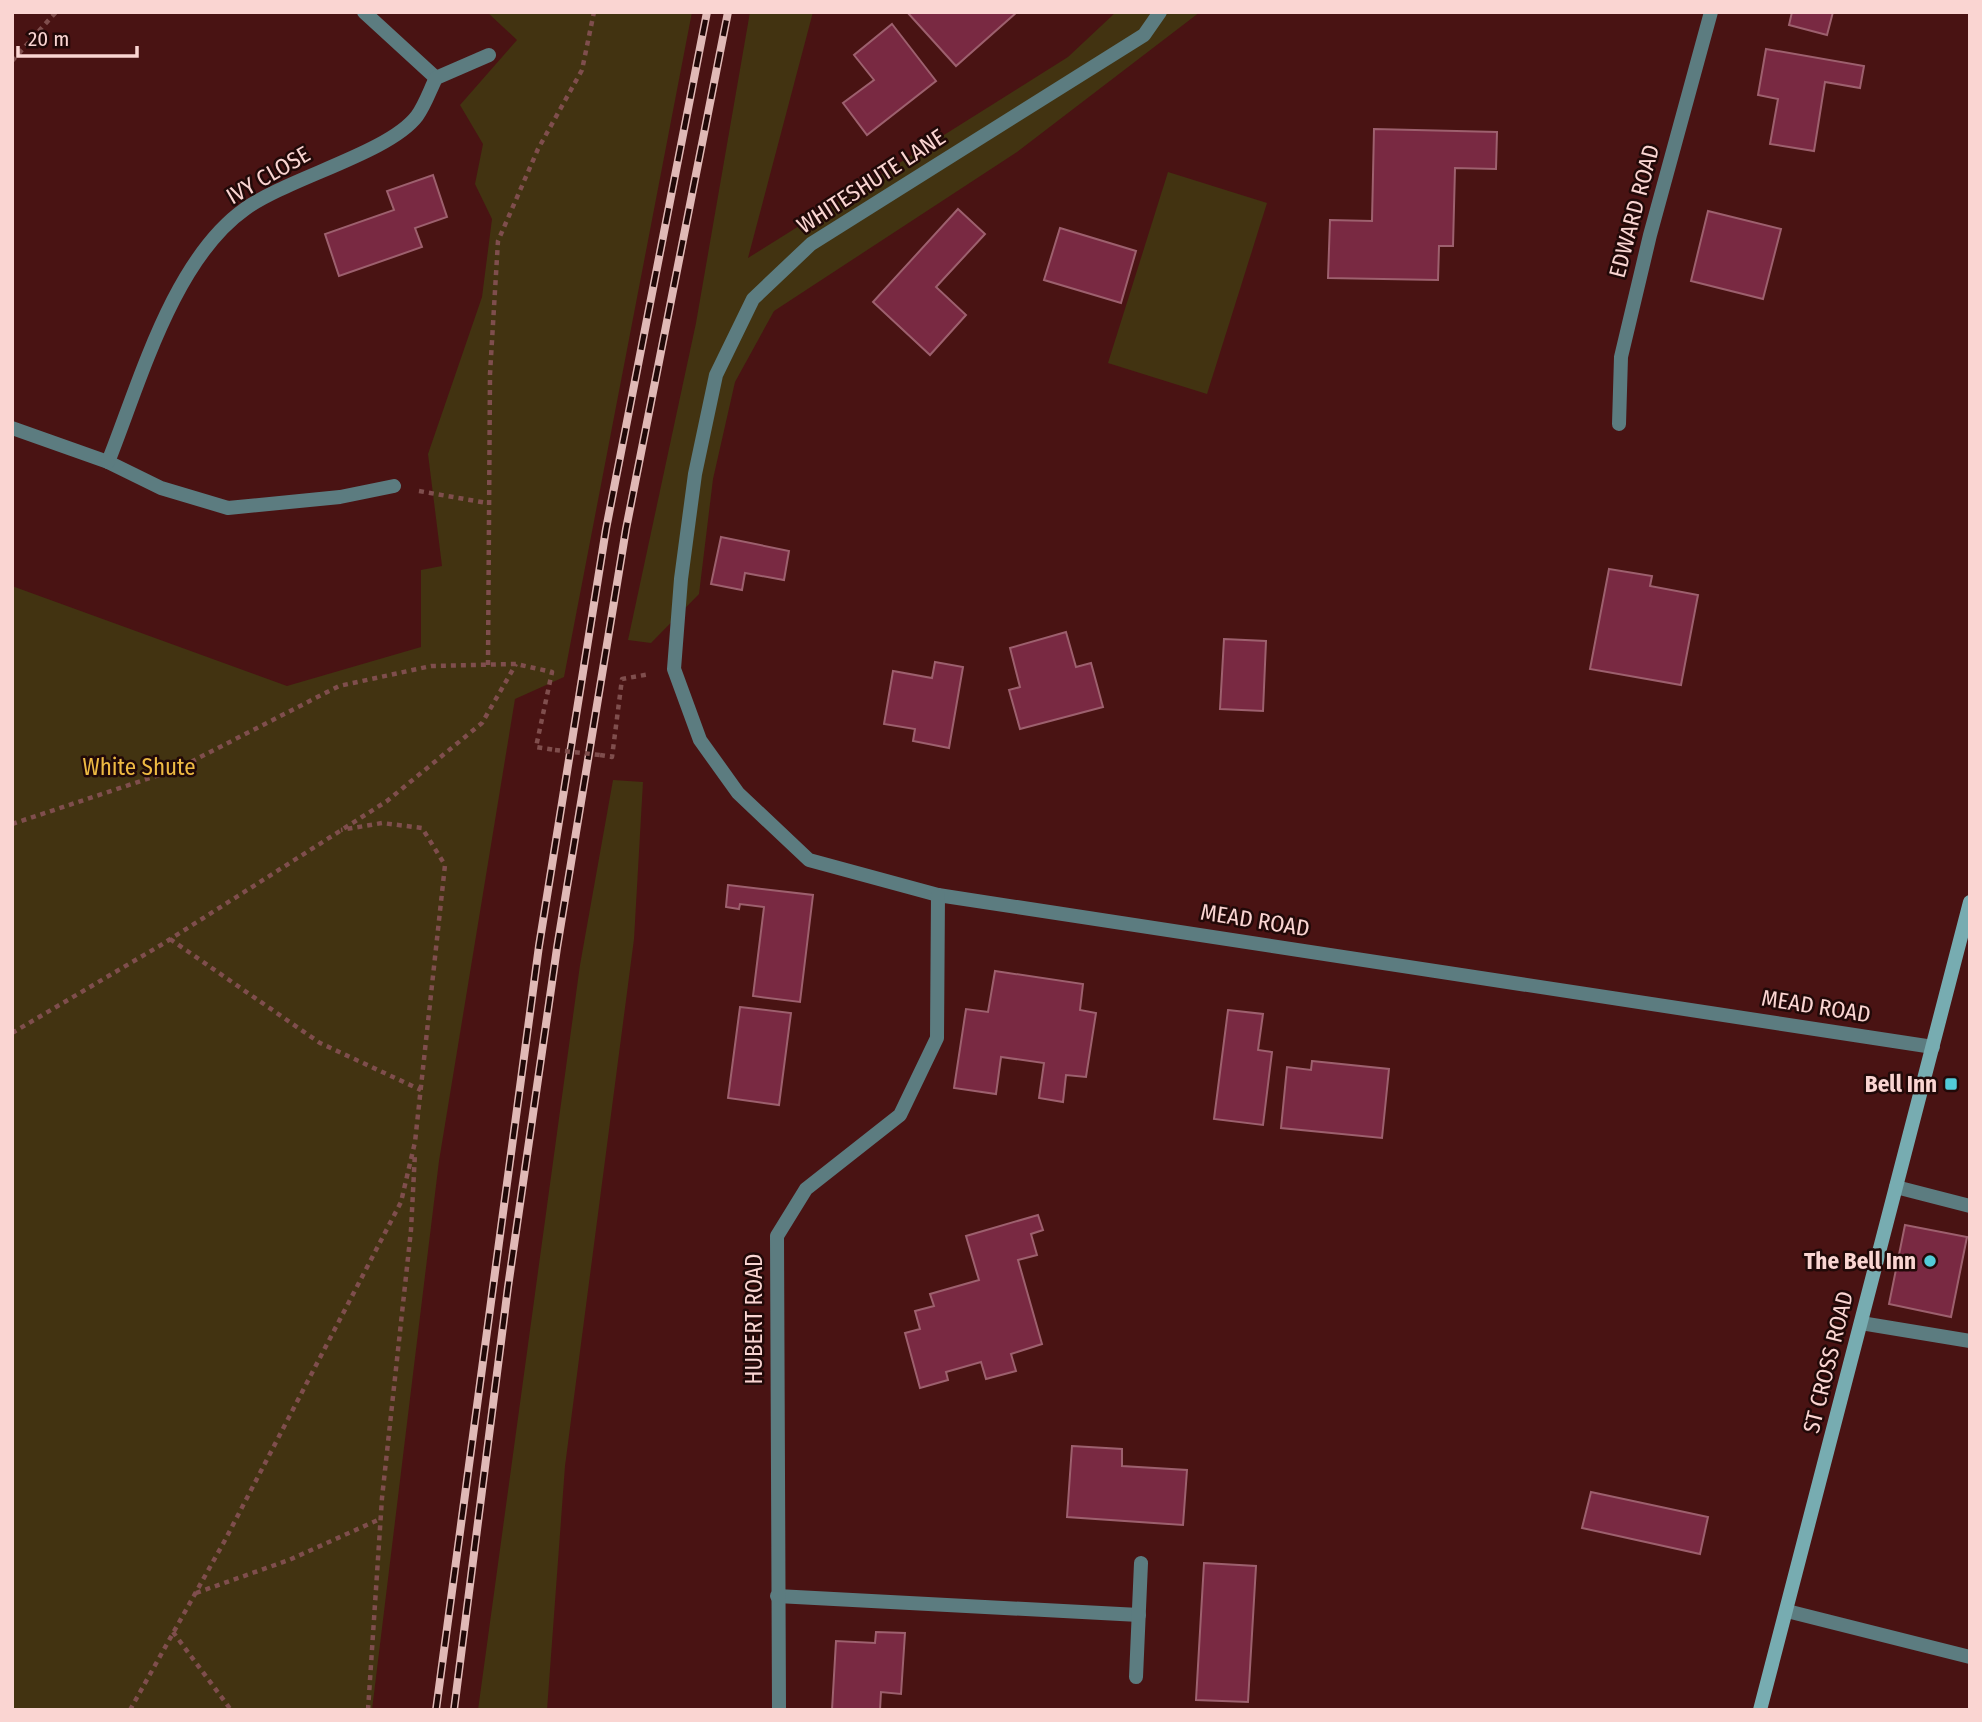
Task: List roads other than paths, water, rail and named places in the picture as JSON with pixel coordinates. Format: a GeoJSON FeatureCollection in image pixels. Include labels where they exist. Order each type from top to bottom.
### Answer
{"type":"FeatureCollection","features":[{"type":"Feature","properties":{"kind":"main road","name":"ST CROSS ROAD"},"geometry":{"type":"LineString","coordinates":[[1760,1710],[1970,902]]}},
{"type":"Feature","properties":{"kind":"street"},"geometry":{"type":"LineString","coordinates":[[364,12],[436,78],[489,55]]}},
{"type":"Feature","properties":{"kind":"street","name":"WHITESHUTE LANE"},"geometry":{"type":"LineString","coordinates":[[674,669],[681,579],[695,474],[716,375],[753,299],[810,244],[1144,35],[1160,12]]}},
{"type":"Feature","properties":{"kind":"street","name":"EDWARD ROAD"},"geometry":{"type":"LineString","coordinates":[[1619,424],[1621,357],[1650,235],[1711,12]]}},
{"type":"Feature","properties":{"kind":"street","name":"IVY CLOSE"},"geometry":{"type":"LineString","coordinates":[[108,462],[188,269],[218,234],[255,203],[385,140],[417,117],[436,78]]}},
{"type":"Feature","properties":{"kind":"street"},"geometry":{"type":"LineString","coordinates":[[12,428],[108,462],[162,488],[228,508],[340,497],[394,486]]}},
{"type":"Feature","properties":{"kind":"street","name":"MEAD ROAD"},"geometry":{"type":"LineString","coordinates":[[674,669],[700,740],[738,793],[809,860],[938,895],[1933,1047]]}},
{"type":"Feature","properties":{"kind":"street","name":"HUBERT ROAD"},"geometry":{"type":"LineString","coordinates":[[779,1710],[776,1236],[806,1189],[900,1115],[937,1038],[938,895]]}},
{"type":"Feature","properties":{"kind":"street"},"geometry":{"type":"LineString","coordinates":[[1896,1187],[1970,1206]]}},
{"type":"Feature","properties":{"kind":"street"},"geometry":{"type":"LineString","coordinates":[[1861,1323],[1970,1341]]}},
{"type":"Feature","properties":{"kind":"street"},"geometry":{"type":"LineString","coordinates":[[1136,1677],[1141,1563]]}},
{"type":"Feature","properties":{"kind":"street"},"geometry":{"type":"LineString","coordinates":[[777,1596],[1139,1615]]}},
{"type":"Feature","properties":{"kind":"street"},"geometry":{"type":"LineString","coordinates":[[1787,1611],[1970,1657]]}},
{"type":"Feature","properties":{"kind":"railway"},"geometry":{"type":"LineString","coordinates":[[436,1710],[539,946],[606,529],[707,12]]}},
{"type":"Feature","properties":{"kind":"railway"},"geometry":{"type":"LineString","coordinates":[[454,1710],[508,1287],[557,948],[626,529],[728,12]]}},
{"type":"Feature","properties":{"kind":"place","name":"Bell Inn"},"geometry":{"type":"Point","coordinates":[1951,1084]}},
{"type":"Feature","properties":{"kind":"place","name":"The Bell Inn"},"geometry":{"type":"Point","coordinates":[1930,1261]}},
{"type":"Feature","properties":{"kind":"park label","name":"White Shute"},"geometry":{"type":"Point","coordinates":[139,767]}}]}
